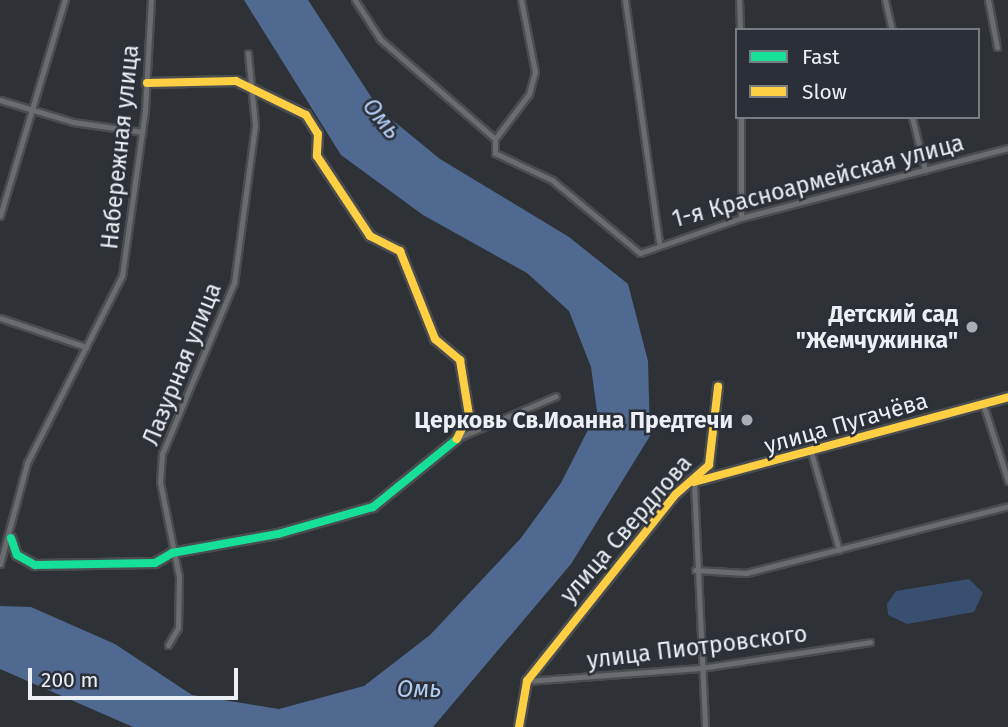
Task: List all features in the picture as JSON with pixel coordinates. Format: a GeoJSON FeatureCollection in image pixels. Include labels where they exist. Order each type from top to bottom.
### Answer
{"type":"FeatureCollection","features":[{"type":"Feature","properties":{"kind":"street"},"geometry":{"type":"LineString","coordinates":[[0,216],[65,0]]}},
{"type":"Feature","properties":{"kind":"street","name":"Набережная улица"},"geometry":{"type":"LineString","coordinates":[[0,564],[11,538],[27,463],[122,276],[142,132],[151,0]]}},
{"type":"Feature","properties":{"kind":"street"},"geometry":{"type":"LineString","coordinates":[[355,0],[380,39],[495,139],[528,94],[536,72],[521,0]]}},
{"type":"Feature","properties":{"kind":"street"},"geometry":{"type":"LineString","coordinates":[[625,0],[659,242]]}},
{"type":"Feature","properties":{"kind":"street"},"geometry":{"type":"LineString","coordinates":[[739,0],[740,28]]}},
{"type":"Feature","properties":{"kind":"street"},"geometry":{"type":"LineString","coordinates":[[885,0],[892,28]]}},
{"type":"Feature","properties":{"kind":"street"},"geometry":{"type":"LineString","coordinates":[[988,0],[998,47]]}},
{"type":"Feature","properties":{"kind":"street","name":"Лазурная улица"},"geometry":{"type":"LineString","coordinates":[[168,645],[178,628],[179,578],[160,482],[162,454],[234,283],[254,125],[248,52]]}},
{"type":"Feature","properties":{"kind":"street"},"geometry":{"type":"LineString","coordinates":[[147,83],[236,81],[306,115],[318,134],[317,156],[382,244],[400,251],[435,339],[460,359],[469,415],[460,437]]}},
{"type":"Feature","properties":{"kind":"street"},"geometry":{"type":"LineString","coordinates":[[0,100],[31,110],[142,132]]}},
{"type":"Feature","properties":{"kind":"street"},"geometry":{"type":"LineString","coordinates":[[741,119],[741,218]]}},
{"type":"Feature","properties":{"kind":"street"},"geometry":{"type":"LineString","coordinates":[[912,119],[925,170]]}},
{"type":"Feature","properties":{"kind":"street","name":"1-я Красноармейская улица"},"geometry":{"type":"LineString","coordinates":[[495,139],[501,158],[552,180],[640,253],[659,242],[741,218],[1008,148]]}},
{"type":"Feature","properties":{"kind":"street"},"geometry":{"type":"LineString","coordinates":[[0,318],[86,347]]}},
{"type":"Feature","properties":{"kind":"street","name":"улица Свердлова"},"geometry":{"type":"LineString","coordinates":[[527,681],[667,504],[694,482],[709,465],[718,387]]}},
{"type":"Feature","properties":{"kind":"street"},"geometry":{"type":"LineString","coordinates":[[11,538],[17,555],[35,565],[155,563],[172,553],[373,507],[460,437],[556,396]]}},
{"type":"Feature","properties":{"kind":"street","name":"улица Пугачёва"},"geometry":{"type":"LineString","coordinates":[[694,482],[1008,397]]}},
{"type":"Feature","properties":{"kind":"street"},"geometry":{"type":"LineString","coordinates":[[983,404],[1008,481]]}},
{"type":"Feature","properties":{"kind":"street"},"geometry":{"type":"LineString","coordinates":[[811,452],[839,550]]}},
{"type":"Feature","properties":{"kind":"street"},"geometry":{"type":"LineString","coordinates":[[694,482],[695,570],[705,727]]}},
{"type":"Feature","properties":{"kind":"street"},"geometry":{"type":"LineString","coordinates":[[695,570],[746,573],[1008,506]]}},
{"type":"Feature","properties":{"kind":"street","name":"улица Пиотровского"},"geometry":{"type":"LineString","coordinates":[[527,681],[701,668],[870,642]]}},
{"type":"Feature","properties":{"kind":"street"},"geometry":{"type":"LineString","coordinates":[[519,727],[527,681]]}},
{"type":"Feature","properties":{"kind":"shaded area"},"geometry":{"type":"Polygon","coordinates":[[[969,579],[983,593],[974,612],[907,624],[888,615],[887,604],[896,591],[969,579]]]}},
{"type":"Feature","properties":{"kind":"water","name":"Омь"},"geometry":{"type":"Polygon","coordinates":[[[244,0],[308,0],[379,109],[440,159],[569,237],[628,284],[648,361],[650,436],[571,564],[433,727],[133,727],[0,669],[0,606],[31,607],[115,644],[192,695],[279,709],[364,686],[430,635],[521,538],[561,483],[597,412],[591,367],[569,311],[527,273],[423,215],[341,155],[244,0]]]}},
{"type":"Feature","properties":{"kind":"traffic: fast"},"geometry":{"type":"LineString","coordinates":[[11,538],[17,555],[35,565],[155,563],[172,553],[278,534],[373,507],[457,439]]}},
{"type":"Feature","properties":{"kind":"traffic: slow"},"geometry":{"type":"LineString","coordinates":[[147,83],[236,81],[306,115],[318,134],[317,156],[370,236],[400,251],[435,339],[460,360],[469,415],[457,439]]}},
{"type":"Feature","properties":{"kind":"traffic: slow"},"geometry":{"type":"LineString","coordinates":[[519,727],[527,681],[676,494],[709,465],[718,387]]}},
{"type":"Feature","properties":{"kind":"traffic: slow"},"geometry":{"type":"LineString","coordinates":[[694,482],[1008,397]]}},
{"type":"Feature","properties":{"kind":"place","name":"Детский сад \"Жемчужинка\""},"geometry":{"type":"Point","coordinates":[972,327]}},
{"type":"Feature","properties":{"kind":"place","name":"Церковь Св.Иоанна Предтечи"},"geometry":{"type":"Point","coordinates":[747,420]}}]}
